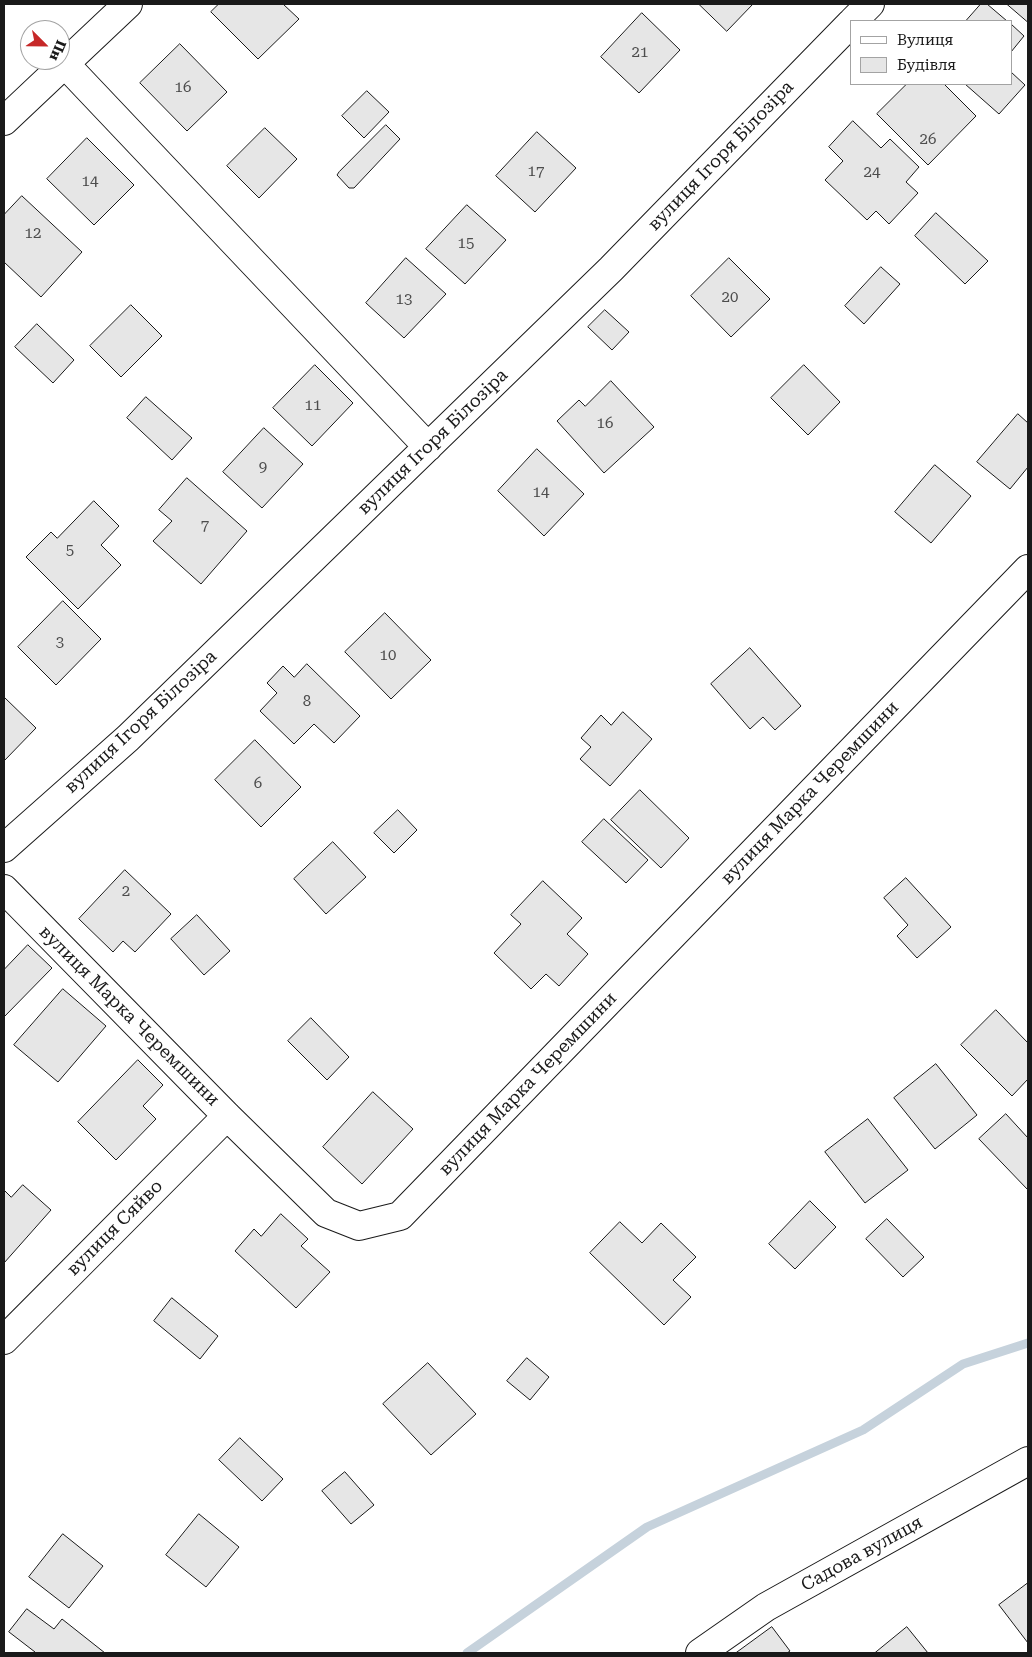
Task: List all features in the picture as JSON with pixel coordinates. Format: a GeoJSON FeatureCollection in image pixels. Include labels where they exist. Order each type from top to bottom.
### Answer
{"type":"FeatureCollection","features":[{"type":"Feature","properties":{"kind":"street"},"geometry":{"type":"LineString","coordinates":[[70,60],[128,4]]}},
{"type":"Feature","properties":{"kind":"street","name":"вулиця Ігоря Білозіра"},"geometry":{"type":"LineString","coordinates":[[854,20],[870,4]]}},
{"type":"Feature","properties":{"kind":"street","name":"вулиця Ігоря Білозіра"},"geometry":{"type":"LineString","coordinates":[[4,848],[128,738],[428,447],[611,268],[850,24]]}},
{"type":"Feature","properties":{"kind":"street"},"geometry":{"type":"LineString","coordinates":[[70,68],[428,447]]}},
{"type":"Feature","properties":{"kind":"street"},"geometry":{"type":"LineString","coordinates":[[4,121],[59,70]]}},
{"type":"Feature","properties":{"kind":"street","name":"вулиця Марка Черемшини"},"geometry":{"type":"LineString","coordinates":[[4,889],[227,1116],[326,1213],[359,1226],[400,1216],[1028,569]]}},
{"type":"Feature","properties":{"kind":"street","name":"вулиця Сяйво"},"geometry":{"type":"LineString","coordinates":[[4,1340],[227,1116]]}},
{"type":"Feature","properties":{"kind":"street","name":"Садова вулиця"},"geometry":{"type":"LineString","coordinates":[[700,1653],[766,1607],[1028,1461]]}},
{"type":"Feature","properties":{"kind":"building"},"geometry":{"type":"Polygon","coordinates":[[[219,4],[283,4],[299,19],[258,59],[211,12],[219,4]]]}},
{"type":"Feature","properties":{"kind":"building"},"geometry":{"type":"Polygon","coordinates":[[[699,4],[753,4],[727,31],[699,4]]]}},
{"type":"Feature","properties":{"kind":"building"},"geometry":{"type":"Polygon","coordinates":[[[981,4],[987,4],[1006,20],[967,20],[981,4]]]}},
{"type":"Feature","properties":{"kind":"building"},"geometry":{"type":"Polygon","coordinates":[[[1007,4],[1028,4],[1028,22],[1007,4]]]}},
{"type":"Feature","properties":{"kind":"building"},"geometry":{"type":"Polygon","coordinates":[[[642,13],[680,50],[639,93],[601,57],[642,13]]]}},
{"type":"Feature","properties":{"kind":"building"},"geometry":{"type":"Polygon","coordinates":[[[1012,25],[1024,36],[1012,51],[1012,25]]]}},
{"type":"Feature","properties":{"kind":"building"},"geometry":{"type":"Polygon","coordinates":[[[180,44],[227,92],[187,131],[140,83],[180,44]]]}},
{"type":"Feature","properties":{"kind":"building"},"geometry":{"type":"Polygon","coordinates":[[[1012,73],[1025,85],[999,114],[966,85],[1012,85],[1012,73]]]}},
{"type":"Feature","properties":{"kind":"building"},"geometry":{"type":"Polygon","coordinates":[[[906,85],[945,85],[976,116],[928,165],[877,114],[906,85]]]}},
{"type":"Feature","properties":{"kind":"building"},"geometry":{"type":"Polygon","coordinates":[[[367,91],[389,112],[364,138],[342,116],[367,91]]]}},
{"type":"Feature","properties":{"kind":"building"},"geometry":{"type":"Polygon","coordinates":[[[853,121],[881,148],[890,139],[919,167],[906,182],[918,193],[889,224],[876,211],[867,220],[825,180],[843,161],[829,147],[853,121]]]}},
{"type":"Feature","properties":{"kind":"building"},"geometry":{"type":"Polygon","coordinates":[[[386,125],[400,139],[354,188],[349,188],[337,175],[386,125]]]}},
{"type":"Feature","properties":{"kind":"building"},"geometry":{"type":"Polygon","coordinates":[[[265,128],[297,159],[259,198],[227,166],[265,128]]]}},
{"type":"Feature","properties":{"kind":"building"},"geometry":{"type":"Polygon","coordinates":[[[537,132],[576,168],[535,212],[496,176],[537,132]]]}},
{"type":"Feature","properties":{"kind":"building"},"geometry":{"type":"Polygon","coordinates":[[[87,138],[134,185],[94,225],[47,179],[87,138]]]}},
{"type":"Feature","properties":{"kind":"building"},"geometry":{"type":"Polygon","coordinates":[[[22,196],[82,252],[41,297],[4,262],[4,215],[22,196]]]}},
{"type":"Feature","properties":{"kind":"building"},"geometry":{"type":"Polygon","coordinates":[[[467,205],[506,240],[465,284],[426,249],[467,205]]]}},
{"type":"Feature","properties":{"kind":"building"},"geometry":{"type":"Polygon","coordinates":[[[936,213],[988,261],[965,284],[915,236],[936,213]]]}},
{"type":"Feature","properties":{"kind":"building"},"geometry":{"type":"Polygon","coordinates":[[[406,258],[446,294],[404,338],[366,303],[406,258]]]}},
{"type":"Feature","properties":{"kind":"building"},"geometry":{"type":"Polygon","coordinates":[[[729,258],[770,299],[731,337],[691,296],[729,258]]]}},
{"type":"Feature","properties":{"kind":"building"},"geometry":{"type":"Polygon","coordinates":[[[881,267],[900,284],[864,324],[845,306],[881,267]]]}},
{"type":"Feature","properties":{"kind":"building"},"geometry":{"type":"Polygon","coordinates":[[[131,305],[162,336],[121,377],[90,346],[131,305]]]}},
{"type":"Feature","properties":{"kind":"building"},"geometry":{"type":"Polygon","coordinates":[[[605,310],[629,332],[612,350],[588,327],[605,310]]]}},
{"type":"Feature","properties":{"kind":"building"},"geometry":{"type":"Polygon","coordinates":[[[37,324],[74,360],[53,383],[15,347],[37,324]]]}},
{"type":"Feature","properties":{"kind":"building"},"geometry":{"type":"Polygon","coordinates":[[[315,365],[353,403],[312,446],[273,408],[315,365]]]}},
{"type":"Feature","properties":{"kind":"building"},"geometry":{"type":"Polygon","coordinates":[[[804,365],[840,402],[808,435],[771,398],[804,365]]]}},
{"type":"Feature","properties":{"kind":"building"},"geometry":{"type":"Polygon","coordinates":[[[611,381],[654,427],[604,473],[557,421],[579,400],[585,406],[611,381]]]}},
{"type":"Feature","properties":{"kind":"building"},"geometry":{"type":"Polygon","coordinates":[[[146,397],[192,438],[172,460],[127,418],[146,397]]]}},
{"type":"Feature","properties":{"kind":"building"},"geometry":{"type":"Polygon","coordinates":[[[1018,414],[1028,423],[1028,467],[1010,489],[977,462],[1018,414]]]}},
{"type":"Feature","properties":{"kind":"building"},"geometry":{"type":"Polygon","coordinates":[[[264,428],[303,464],[262,508],[223,472],[264,428]]]}},
{"type":"Feature","properties":{"kind":"building"},"geometry":{"type":"Polygon","coordinates":[[[537,449],[584,494],[544,536],[498,491],[537,449]]]}},
{"type":"Feature","properties":{"kind":"building"},"geometry":{"type":"Polygon","coordinates":[[[935,465],[971,496],[931,543],[895,512],[935,465]]]}},
{"type":"Feature","properties":{"kind":"building"},"geometry":{"type":"Polygon","coordinates":[[[187,478],[247,531],[201,584],[153,541],[172,521],[159,510],[187,478]]]}},
{"type":"Feature","properties":{"kind":"building"},"geometry":{"type":"Polygon","coordinates":[[[94,501],[119,526],[101,545],[121,565],[78,609],[26,557],[51,532],[57,538],[94,501]]]}},
{"type":"Feature","properties":{"kind":"building"},"geometry":{"type":"Polygon","coordinates":[[[63,601],[101,639],[56,685],[18,647],[63,601]]]}},
{"type":"Feature","properties":{"kind":"building"},"geometry":{"type":"Polygon","coordinates":[[[385,613],[431,660],[391,699],[345,652],[385,613]]]}},
{"type":"Feature","properties":{"kind":"building"},"geometry":{"type":"Polygon","coordinates":[[[750,648],[801,706],[775,730],[763,717],[750,729],[711,684],[750,648]]]}},
{"type":"Feature","properties":{"kind":"building"},"geometry":{"type":"Polygon","coordinates":[[[307,664],[360,716],[334,743],[314,724],[294,744],[260,711],[277,693],[267,683],[283,666],[294,677],[307,664]]]}},
{"type":"Feature","properties":{"kind":"building"},"geometry":{"type":"Polygon","coordinates":[[[4,697],[36,728],[4,761],[4,697]]]}},
{"type":"Feature","properties":{"kind":"building"},"geometry":{"type":"Polygon","coordinates":[[[623,712],[652,739],[610,786],[580,759],[591,747],[581,738],[601,715],[611,725],[623,712]]]}},
{"type":"Feature","properties":{"kind":"building"},"geometry":{"type":"Polygon","coordinates":[[[255,740],[301,787],[261,827],[215,780],[255,740]]]}},
{"type":"Feature","properties":{"kind":"building"},"geometry":{"type":"Polygon","coordinates":[[[640,790],[689,838],[661,868],[611,820],[640,790]]]}},
{"type":"Feature","properties":{"kind":"building"},"geometry":{"type":"Polygon","coordinates":[[[398,810],[417,830],[394,853],[374,833],[398,810]]]}},
{"type":"Feature","properties":{"kind":"building"},"geometry":{"type":"Polygon","coordinates":[[[604,819],[648,860],[626,883],[582,842],[604,819]]]}},
{"type":"Feature","properties":{"kind":"building"},"geometry":{"type":"Polygon","coordinates":[[[333,842],[366,877],[326,914],[294,879],[333,842]]]}},
{"type":"Feature","properties":{"kind":"building"},"geometry":{"type":"Polygon","coordinates":[[[125,870],[171,914],[135,952],[123,941],[113,952],[79,919],[125,870]]]}},
{"type":"Feature","properties":{"kind":"building"},"geometry":{"type":"Polygon","coordinates":[[[906,878],[951,927],[917,958],[897,936],[908,925],[884,898],[906,878]]]}},
{"type":"Feature","properties":{"kind":"building"},"geometry":{"type":"Polygon","coordinates":[[[543,881],[582,918],[567,934],[588,954],[559,986],[546,974],[531,989],[494,953],[521,924],[511,915],[543,881]]]}},
{"type":"Feature","properties":{"kind":"building"},"geometry":{"type":"Polygon","coordinates":[[[197,915],[230,951],[204,975],[171,939],[197,915]]]}},
{"type":"Feature","properties":{"kind":"building"},"geometry":{"type":"Polygon","coordinates":[[[28,945],[52,968],[4,1017],[4,970],[28,945]]]}},
{"type":"Feature","properties":{"kind":"building"},"geometry":{"type":"Polygon","coordinates":[[[63,989],[106,1026],[58,1082],[14,1045],[63,989]]]}},
{"type":"Feature","properties":{"kind":"building"},"geometry":{"type":"Polygon","coordinates":[[[996,1010],[1028,1043],[1028,1079],[1012,1096],[961,1045],[996,1010]]]}},
{"type":"Feature","properties":{"kind":"building"},"geometry":{"type":"Polygon","coordinates":[[[311,1018],[349,1057],[327,1080],[288,1041],[311,1018]]]}},
{"type":"Feature","properties":{"kind":"building"},"geometry":{"type":"Polygon","coordinates":[[[138,1060],[163,1085],[143,1106],[156,1119],[116,1160],[78,1122],[138,1060]]]}},
{"type":"Feature","properties":{"kind":"building"},"geometry":{"type":"Polygon","coordinates":[[[936,1064],[977,1115],[935,1149],[894,1098],[936,1064]]]}},
{"type":"Feature","properties":{"kind":"building"},"geometry":{"type":"Polygon","coordinates":[[[373,1092],[413,1129],[362,1184],[323,1147],[373,1092]]]}},
{"type":"Feature","properties":{"kind":"building"},"geometry":{"type":"Polygon","coordinates":[[[1006,1114],[1028,1138],[1028,1190],[979,1139],[1006,1114]]]}},
{"type":"Feature","properties":{"kind":"building"},"geometry":{"type":"Polygon","coordinates":[[[868,1119],[908,1170],[865,1203],[825,1152],[868,1119]]]}},
{"type":"Feature","properties":{"kind":"building"},"geometry":{"type":"Polygon","coordinates":[[[23,1185],[51,1210],[4,1263],[4,1190],[11,1197],[23,1185]]]}},
{"type":"Feature","properties":{"kind":"building"},"geometry":{"type":"Polygon","coordinates":[[[810,1201],[836,1227],[795,1269],[769,1244],[810,1201]]]}},
{"type":"Feature","properties":{"kind":"building"},"geometry":{"type":"Polygon","coordinates":[[[281,1214],[308,1239],[301,1246],[330,1272],[296,1308],[235,1251],[254,1229],[261,1236],[281,1214]]]}},
{"type":"Feature","properties":{"kind":"building"},"geometry":{"type":"Polygon","coordinates":[[[887,1219],[924,1257],[903,1277],[866,1239],[887,1219]]]}},
{"type":"Feature","properties":{"kind":"building"},"geometry":{"type":"Polygon","coordinates":[[[620,1222],[642,1243],[661,1223],[696,1257],[673,1280],[691,1297],[664,1325],[590,1253],[620,1222]]]}},
{"type":"Feature","properties":{"kind":"building"},"geometry":{"type":"Polygon","coordinates":[[[172,1298],[218,1336],[200,1359],[154,1321],[172,1298]]]}},
{"type":"Feature","properties":{"kind":"building"},"geometry":{"type":"Polygon","coordinates":[[[527,1358],[549,1377],[530,1400],[507,1381],[527,1358]]]}},
{"type":"Feature","properties":{"kind":"building"},"geometry":{"type":"Polygon","coordinates":[[[428,1363],[476,1414],[431,1455],[383,1404],[428,1363]]]}},
{"type":"Feature","properties":{"kind":"building"},"geometry":{"type":"Polygon","coordinates":[[[240,1438],[283,1479],[262,1501],[219,1460],[240,1438]]]}},
{"type":"Feature","properties":{"kind":"building"},"geometry":{"type":"Polygon","coordinates":[[[345,1472],[374,1505],[351,1524],[322,1491],[345,1472]]]}},
{"type":"Feature","properties":{"kind":"building"},"geometry":{"type":"Polygon","coordinates":[[[199,1514],[239,1547],[206,1587],[166,1555],[199,1514]]]}},
{"type":"Feature","properties":{"kind":"building"},"geometry":{"type":"Polygon","coordinates":[[[63,1534],[103,1566],[69,1608],[29,1577],[63,1534]]]}},
{"type":"Feature","properties":{"kind":"building"},"geometry":{"type":"Polygon","coordinates":[[[1028,1583],[1028,1643],[999,1605],[1028,1583]]]}},
{"type":"Feature","properties":{"kind":"building"},"geometry":{"type":"Polygon","coordinates":[[[27,1609],[54,1629],[62,1619],[105,1653],[34,1653],[9,1632],[27,1609]]]}},
{"type":"Feature","properties":{"kind":"building"},"geometry":{"type":"Polygon","coordinates":[[[772,1627],[790,1651],[787,1653],[736,1653],[772,1627]]]}},
{"type":"Feature","properties":{"kind":"building"},"geometry":{"type":"Polygon","coordinates":[[[907,1627],[928,1653],[875,1653],[907,1627]]]}},
{"type":"Feature","properties":{"kind":"waterway"},"geometry":{"type":"LineString","coordinates":[[467,1653],[647,1527],[863,1430],[963,1364],[1028,1343]]}}]}
